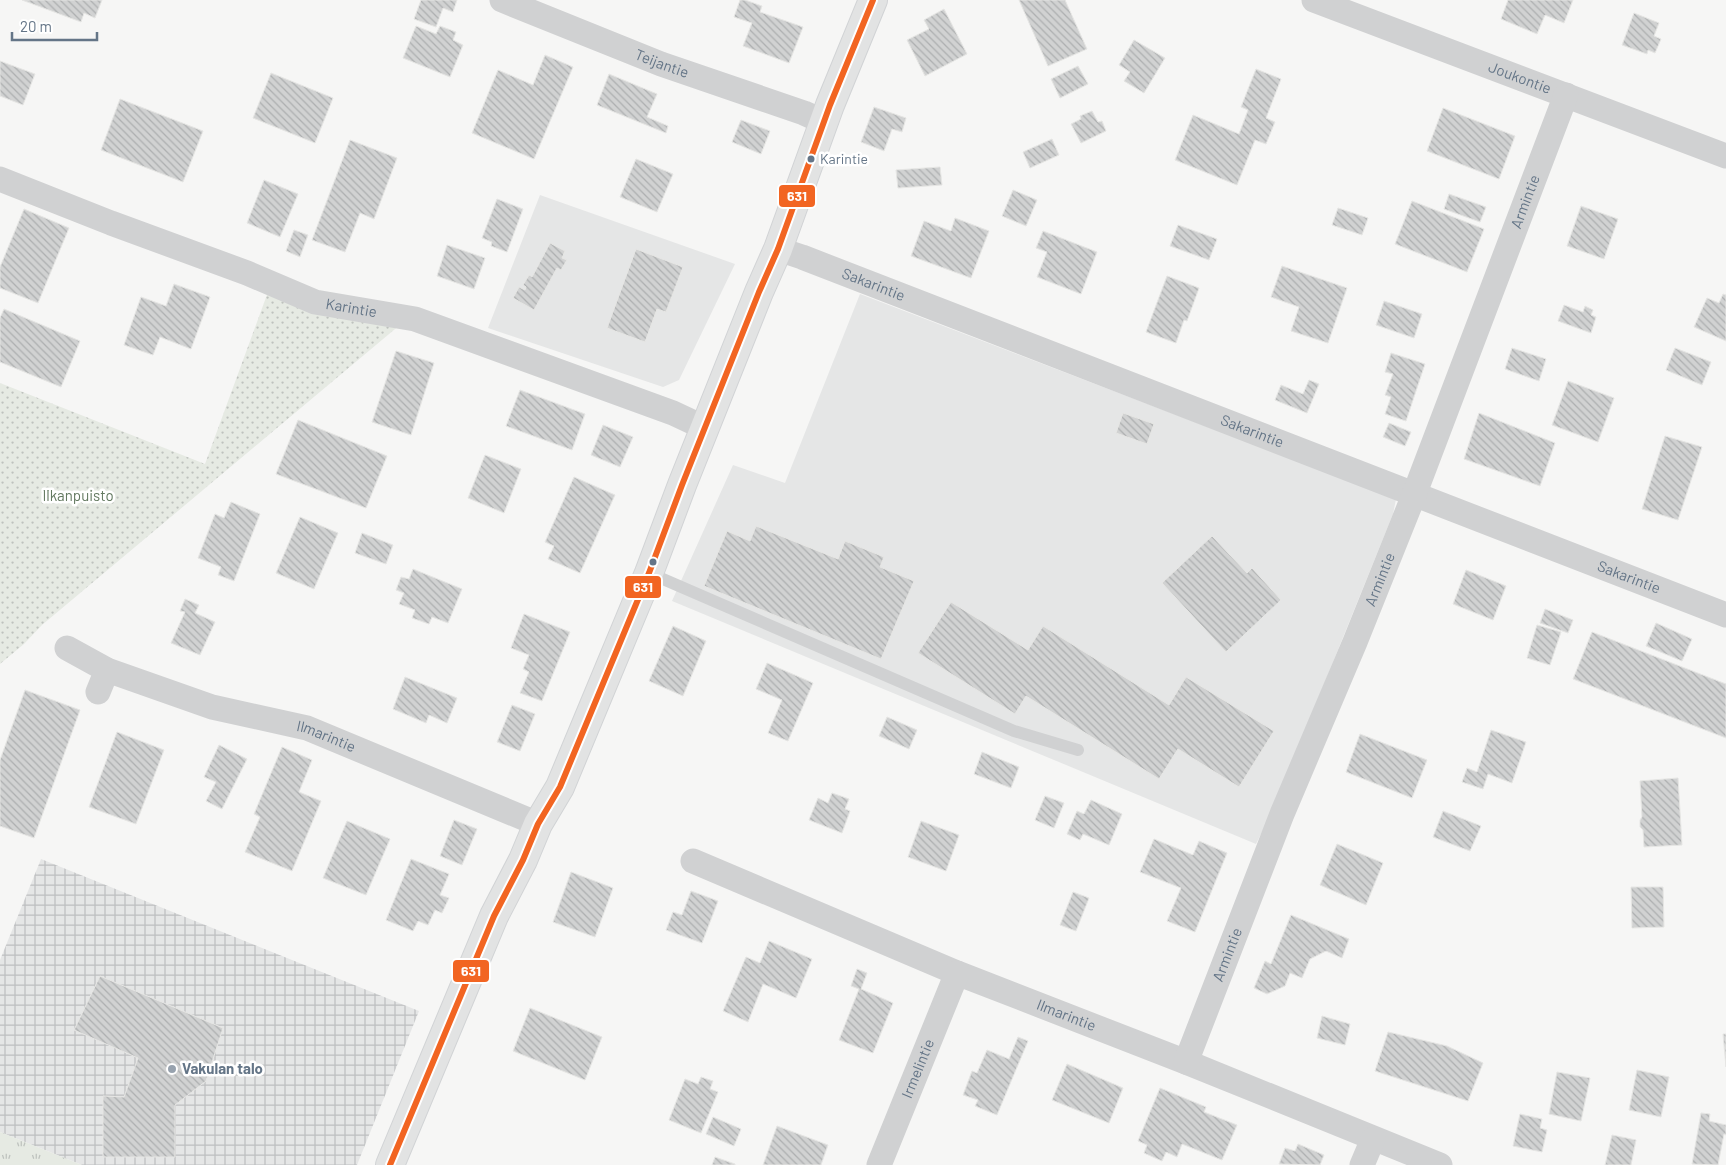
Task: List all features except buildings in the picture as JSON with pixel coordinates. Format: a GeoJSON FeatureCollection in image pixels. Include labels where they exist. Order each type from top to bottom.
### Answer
{"type":"FeatureCollection","features":[{"type":"Feature","properties":{"kind":"main road"},"geometry":{"type":"LineString","coordinates":[[390,1165],[494,916],[523,860],[538,824],[560,786],[649,573],[704,428],[758,292],[778,248],[824,122],[873,0]]}},
{"type":"Feature","properties":{"kind":"street","name":"Teijantie"},"geometry":{"type":"LineString","coordinates":[[502,0],[661,64],[804,112],[824,122]]}},
{"type":"Feature","properties":{"kind":"street","name":"Joukontie"},"geometry":{"type":"LineString","coordinates":[[1314,0],[1726,156]]}},
{"type":"Feature","properties":{"kind":"street","name":"Armintie"},"geometry":{"type":"LineString","coordinates":[[1186,1062],[1282,814],[1355,642],[1414,494],[1566,95]]}},
{"type":"Feature","properties":{"kind":"street","name":"Karintie"},"geometry":{"type":"LineString","coordinates":[[0,179],[111,224],[247,273],[315,302],[415,319],[672,412],[704,428]]}},
{"type":"Feature","properties":{"kind":"street","name":"Sakarintie"},"geometry":{"type":"LineString","coordinates":[[778,248],[1726,615]]}},
{"type":"Feature","properties":{"kind":"street","name":"Ilmarintie"},"geometry":{"type":"LineString","coordinates":[[66,648],[103,681],[307,728],[538,824]]}},
{"type":"Feature","properties":{"kind":"street","name":"Ilmarintie"},"geometry":{"type":"LineString","coordinates":[[694,861],[957,973],[1186,1062],[1440,1165]]}},
{"type":"Feature","properties":{"kind":"street","name":"Irmelintie"},"geometry":{"type":"LineString","coordinates":[[879,1165],[957,973]]}},
{"type":"Feature","properties":{"kind":"street"},"geometry":{"type":"LineString","coordinates":[[1362,1165],[1373,1139]]}},
{"type":"Feature","properties":{"kind":"lane"},"geometry":{"type":"LineString","coordinates":[[649,573],[1014,731],[1078,750]]}},
{"type":"Feature","properties":{"kind":"shaded area"},"geometry":{"type":"Polygon","coordinates":[[[540,195],[735,264],[679,380],[663,387],[488,328],[540,195]]]}},
{"type":"Feature","properties":{"kind":"shaded area"},"geometry":{"type":"Polygon","coordinates":[[[860,294],[1396,499],[1393,514],[1273,810],[1256,844],[672,601],[733,465],[785,483],[860,294]]]}},
{"type":"Feature","properties":{"kind":"shaded area"},"geometry":{"type":"Polygon","coordinates":[[[41,859],[419,1011],[357,1165],[82,1165],[0,1132],[0,960],[41,859]]]}},
{"type":"Feature","properties":{"kind":"green space","name":"Ilkanpuisto"},"geometry":{"type":"Polygon","coordinates":[[[268,292],[401,324],[42,625],[24,644],[0,664],[0,383],[205,464],[268,292]]]}},
{"type":"Feature","properties":{"kind":"green space"},"geometry":{"type":"Polygon","coordinates":[[[0,1132],[82,1165],[0,1165],[0,1132]]]}},
{"type":"Feature","properties":{"kind":"transit line","name":"631"},"geometry":{"type":"LineString","coordinates":[[390,1165],[494,916],[523,860],[538,824],[560,787],[649,573],[682,485],[778,249],[830,105],[873,0]]}},
{"type":"Feature","properties":{"kind":"place","name":"Karintie"},"geometry":{"type":"Point","coordinates":[811,159]}},
{"type":"Feature","properties":{"kind":"place","name":"Vakulan talo"},"geometry":{"type":"Point","coordinates":[172,1069]}}]}
